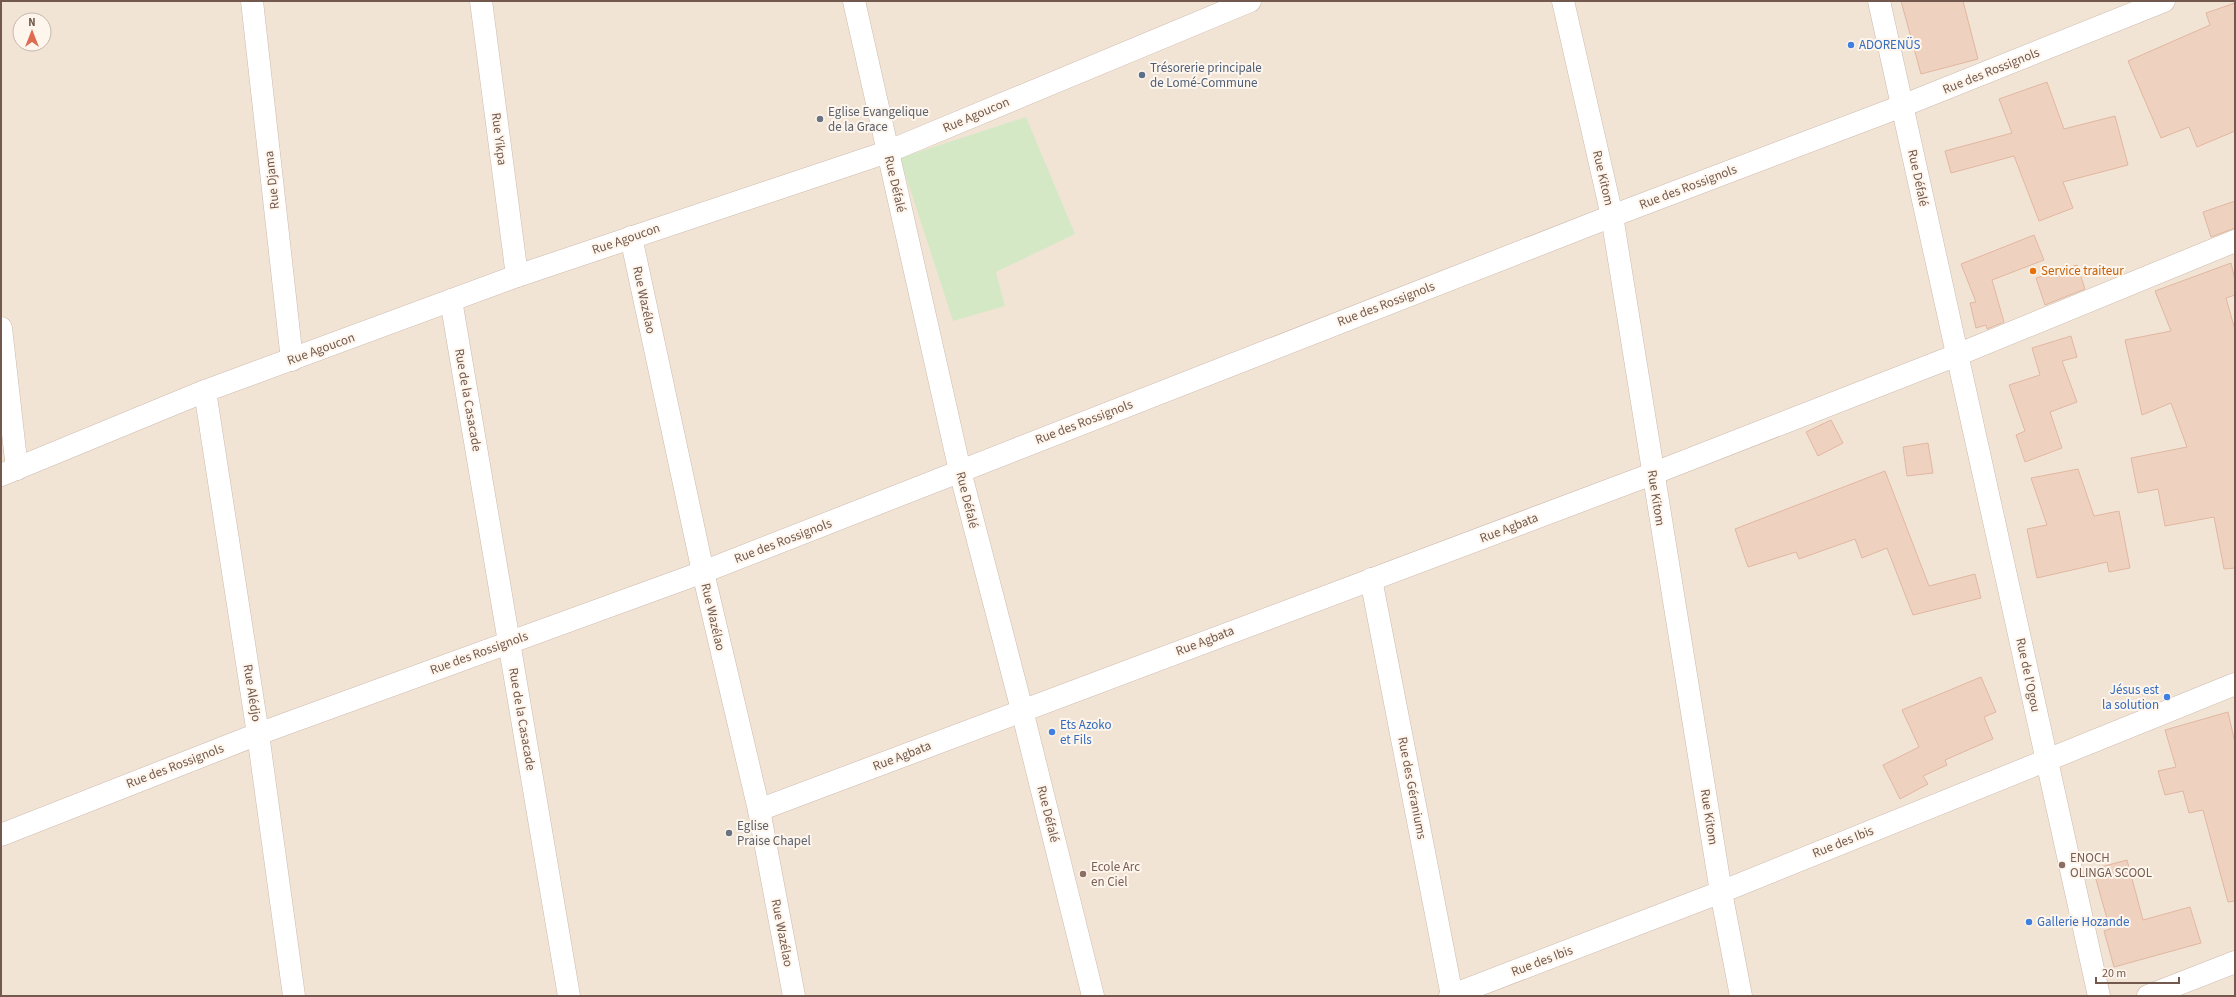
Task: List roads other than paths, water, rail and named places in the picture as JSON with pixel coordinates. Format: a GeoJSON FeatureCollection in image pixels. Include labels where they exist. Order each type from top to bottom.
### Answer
{"type":"FeatureCollection","features":[{"type":"Feature","properties":{"kind":"street","name":"Rue Djama"},"geometry":{"type":"LineString","coordinates":[[252,1],[292,360]]}},
{"type":"Feature","properties":{"kind":"street","name":"Rue Yikpa"},"geometry":{"type":"LineString","coordinates":[[481,1],[517,276]]}},
{"type":"Feature","properties":{"kind":"street","name":"Rue Défalé"},"geometry":{"type":"LineString","coordinates":[[854,1],[960,471],[1022,710],[1093,996]]}},
{"type":"Feature","properties":{"kind":"street","name":"Rue Agoucon"},"geometry":{"type":"LineString","coordinates":[[9,472],[205,391],[451,300],[517,276],[887,152],[1250,1]]}},
{"type":"Feature","properties":{"kind":"street","name":"Rue Kitom"},"geometry":{"type":"LineString","coordinates":[[1563,1],[1612,216],[1652,474],[1721,892],[1741,996]]}},
{"type":"Feature","properties":{"kind":"street","name":"Rue Défalé"},"geometry":{"type":"LineString","coordinates":[[1879,1],[1957,355]]}},
{"type":"Feature","properties":{"kind":"street","name":"Rue des Rossignols"},"geometry":{"type":"LineString","coordinates":[[1,835],[258,734],[702,572],[1612,216],[1902,106],[2164,1]]}},
{"type":"Feature","properties":{"kind":"street","name":"Rue Wazélao"},"geometry":{"type":"LineString","coordinates":[[631,238],[702,572],[759,810],[794,996]]}},
{"type":"Feature","properties":{"kind":"street","name":"Rue Agbata"},"geometry":{"type":"LineString","coordinates":[[759,810],[1652,474],[1957,355],[2235,241]]}},
{"type":"Feature","properties":{"kind":"street","name":"Rue de la Casacade"},"geometry":{"type":"LineString","coordinates":[[451,300],[569,996]]}},
{"type":"Feature","properties":{"kind":"street"},"geometry":{"type":"LineString","coordinates":[[1,328],[9,472]]}},
{"type":"Feature","properties":{"kind":"street","name":"Rue de l'Ogou"},"geometry":{"type":"LineString","coordinates":[[1957,355],[2099,996]]}},
{"type":"Feature","properties":{"kind":"street","name":"Rue Alédjo"},"geometry":{"type":"LineString","coordinates":[[205,391],[258,734],[294,996]]}},
{"type":"Feature","properties":{"kind":"street","name":"Rue des Géraniums"},"geometry":{"type":"LineString","coordinates":[[1371,579],[1451,996]]}},
{"type":"Feature","properties":{"kind":"street","name":"Rue des Ibis"},"geometry":{"type":"LineString","coordinates":[[1451,996],[1721,892],[2046,759],[2235,684]]}},
{"type":"Feature","properties":{"kind":"street"},"geometry":{"type":"LineString","coordinates":[[2148,996],[2235,962]]}},
{"type":"Feature","properties":{"kind":"place","name":"ADORENÜS"},"geometry":{"type":"Point","coordinates":[1851,45]}},
{"type":"Feature","properties":{"kind":"place","name":"Trésorerie principale de Lomé-Commune"},"geometry":{"type":"Point","coordinates":[1142,75]}},
{"type":"Feature","properties":{"kind":"place","name":"Eglise Evangelique de la Grace"},"geometry":{"type":"Point","coordinates":[820,119]}},
{"type":"Feature","properties":{"kind":"place","name":"Service traiteur"},"geometry":{"type":"Point","coordinates":[2033,271]}},
{"type":"Feature","properties":{"kind":"place","name":"Jésus est la solution"},"geometry":{"type":"Point","coordinates":[2167,697]}},
{"type":"Feature","properties":{"kind":"place","name":"Ets Azoko et Fils"},"geometry":{"type":"Point","coordinates":[1052,732]}},
{"type":"Feature","properties":{"kind":"place","name":"Eglise Praise Chapel"},"geometry":{"type":"Point","coordinates":[729,833]}},
{"type":"Feature","properties":{"kind":"place","name":"ENOCH OLINGA SCOOL"},"geometry":{"type":"Point","coordinates":[2062,865]}},
{"type":"Feature","properties":{"kind":"place","name":"Ecole Arc en Ciel"},"geometry":{"type":"Point","coordinates":[1083,874]}},
{"type":"Feature","properties":{"kind":"place","name":"Gallerie Hozande"},"geometry":{"type":"Point","coordinates":[2029,922]}}]}
